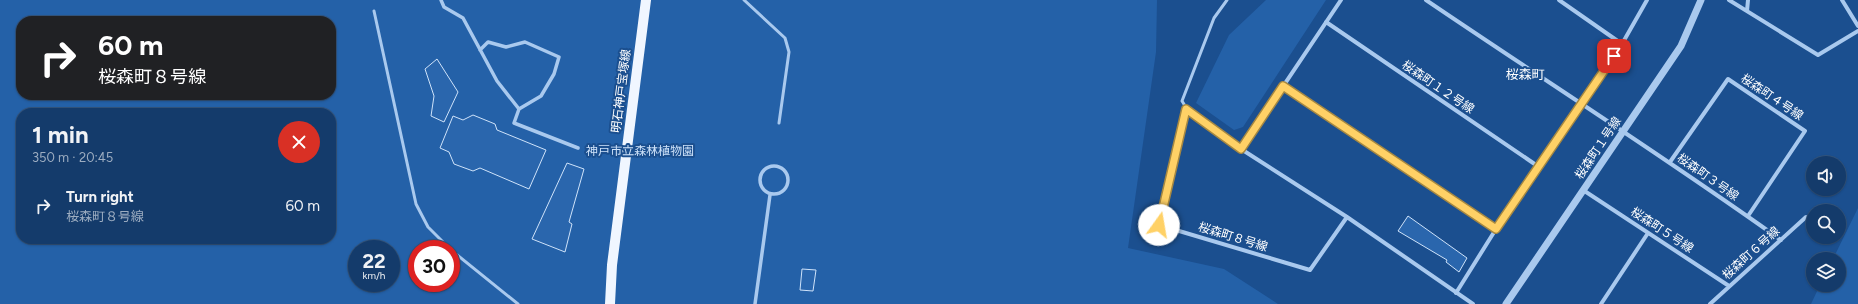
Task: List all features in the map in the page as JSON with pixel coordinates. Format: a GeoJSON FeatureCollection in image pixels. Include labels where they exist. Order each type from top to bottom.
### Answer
{"type":"FeatureCollection","features":[{"type":"Feature","properties":{"kind":"main road","name":"明石神戸宝塚線"},"geometry":{"type":"LineString","coordinates":[[610,304],[612,265],[646,0]]}},
{"type":"Feature","properties":{"kind":"street"},"geometry":{"type":"LineString","coordinates":[[441,0],[444,7],[463,18],[497,81],[519,109]]}},
{"type":"Feature","properties":{"kind":"street"},"geometry":{"type":"LineString","coordinates":[[1241,149],[1341,0]]}},
{"type":"Feature","properties":{"kind":"street","name":"桜森町３号線"},"geometry":{"type":"LineString","coordinates":[[1426,0],[1581,105],[1670,162],[1781,240]]}},
{"type":"Feature","properties":{"kind":"street"},"geometry":{"type":"LineString","coordinates":[[1559,0],[1622,44]]}},
{"type":"Feature","properties":{"kind":"street"},"geometry":{"type":"LineString","coordinates":[[1456,293],[1496,229],[1622,44],[1647,0]]}},
{"type":"Feature","properties":{"kind":"street","name":"桜森町１号線"},"geometry":{"type":"LineString","coordinates":[[1506,304],[1681,46],[1701,0]]}},
{"type":"Feature","properties":{"kind":"street"},"geometry":{"type":"LineString","coordinates":[[1729,0],[1818,55],[1858,31]]}},
{"type":"Feature","properties":{"kind":"street"},"geometry":{"type":"LineString","coordinates":[[1747,11],[1748,0]]}},
{"type":"Feature","properties":{"kind":"street"},"geometry":{"type":"LineString","coordinates":[[1842,0],[1858,26]]}},
{"type":"Feature","properties":{"kind":"street","name":"桜森町１２号線"},"geometry":{"type":"LineString","coordinates":[[1326,22],[1539,167]]}},
{"type":"Feature","properties":{"kind":"street"},"geometry":{"type":"LineString","coordinates":[[480,50],[488,42],[506,47],[525,42],[559,57],[554,74],[542,96],[519,109],[514,123],[578,148]]}},
{"type":"Feature","properties":{"kind":"street","name":"桜森町４号線"},"geometry":{"type":"LineString","coordinates":[[1670,162],[1728,79],[1805,131],[1748,216]]}},
{"type":"Feature","properties":{"kind":"street"},"geometry":{"type":"LineString","coordinates":[[1283,86],[1496,229]]}},
{"type":"Feature","properties":{"kind":"street"},"geometry":{"type":"LineString","coordinates":[[1186,109],[1241,149],[1347,217],[1473,304]]}},
{"type":"Feature","properties":{"kind":"street","name":"桜森町８号線"},"geometry":{"type":"LineString","coordinates":[[1186,109],[1159,225],[1310,270],[1347,217]]}},
{"type":"Feature","properties":{"kind":"street"},"geometry":{"type":"LineString","coordinates":[[770,166],[779,167],[786,172],[789,180],[786,189],[779,194],[770,195],[762,189],[759,179],[763,171],[770,166]]}},
{"type":"Feature","properties":{"kind":"street","name":"桜森町５号線"},"geometry":{"type":"LineString","coordinates":[[1583,190],[1729,286]]}},
{"type":"Feature","properties":{"kind":"street"},"geometry":{"type":"LineString","coordinates":[[755,304],[770,195]]}},
{"type":"Feature","properties":{"kind":"street","name":"桜森町６号線"},"geometry":{"type":"LineString","coordinates":[[1710,304],[1806,217]]}},
{"type":"Feature","properties":{"kind":"street"},"geometry":{"type":"LineString","coordinates":[[1601,304],[1648,233]]}},
{"type":"Feature","properties":{"kind":"lane"},"geometry":{"type":"LineString","coordinates":[[744,0],[784,38],[789,52],[779,123]]}},
{"type":"Feature","properties":{"kind":"lane"},"geometry":{"type":"LineString","coordinates":[[1186,109],[1182,101],[1214,18],[1227,0]]}},
{"type":"Feature","properties":{"kind":"lane"},"geometry":{"type":"LineString","coordinates":[[374,11],[416,204],[428,227],[440,240]]}},
{"type":"Feature","properties":{"kind":"lane"},"geometry":{"type":"LineString","coordinates":[[460,258],[518,304]]}},
{"type":"Feature","properties":{"kind":"green space","name":"神戸市立森林植物園"},"geometry":{"type":"Polygon","coordinates":[[[0,0],[1157,0],[1156,52],[1128,248],[1224,269],[1278,304],[0,304],[0,0]]]}},
{"type":"Feature","properties":{"kind":"green space"},"geometry":{"type":"Polygon","coordinates":[[[1266,0],[1326,0],[1243,127],[1234,130],[1196,103],[1229,35],[1266,0]]]}},
{"type":"Feature","properties":{"kind":"green space"},"geometry":{"type":"Polygon","coordinates":[[[1858,208],[1858,304],[1811,304],[1817,292],[1846,292],[1846,252],[1836,252],[1840,244],[1846,244],[1846,232],[1858,208]]]}},
{"type":"Feature","properties":{"kind":"building"},"geometry":{"type":"Polygon","coordinates":[[[437,59],[458,92],[444,122],[431,116],[434,96],[425,69],[437,59]]]}},
{"type":"Feature","properties":{"kind":"building"},"geometry":{"type":"Polygon","coordinates":[[[473,115],[495,124],[497,130],[546,150],[529,189],[480,168],[473,171],[454,164],[449,152],[440,148],[453,116],[463,120],[473,115]]]}},
{"type":"Feature","properties":{"kind":"building"},"geometry":{"type":"Polygon","coordinates":[[[567,163],[584,169],[569,222],[572,224],[565,252],[532,239],[567,163]]]}},
{"type":"Feature","properties":{"kind":"building"},"geometry":{"type":"Polygon","coordinates":[[[1408,216],[1467,258],[1459,272],[1446,262],[1447,260],[1398,231],[1408,216]]]}},
{"type":"Feature","properties":{"kind":"building"},"geometry":{"type":"Polygon","coordinates":[[[802,269],[816,270],[813,291],[800,290],[802,269]]]}},
{"type":"Feature","properties":{"kind":"district","name":"桜森町"},"geometry":{"type":"Point","coordinates":[1525,74]}},
{"type":"Feature","properties":{"kind":"route"},"geometry":{"type":"LineString","coordinates":[[1159,225],[1186,109],[1241,149],[1283,86],[1496,229],[1614,56]]}}]}
